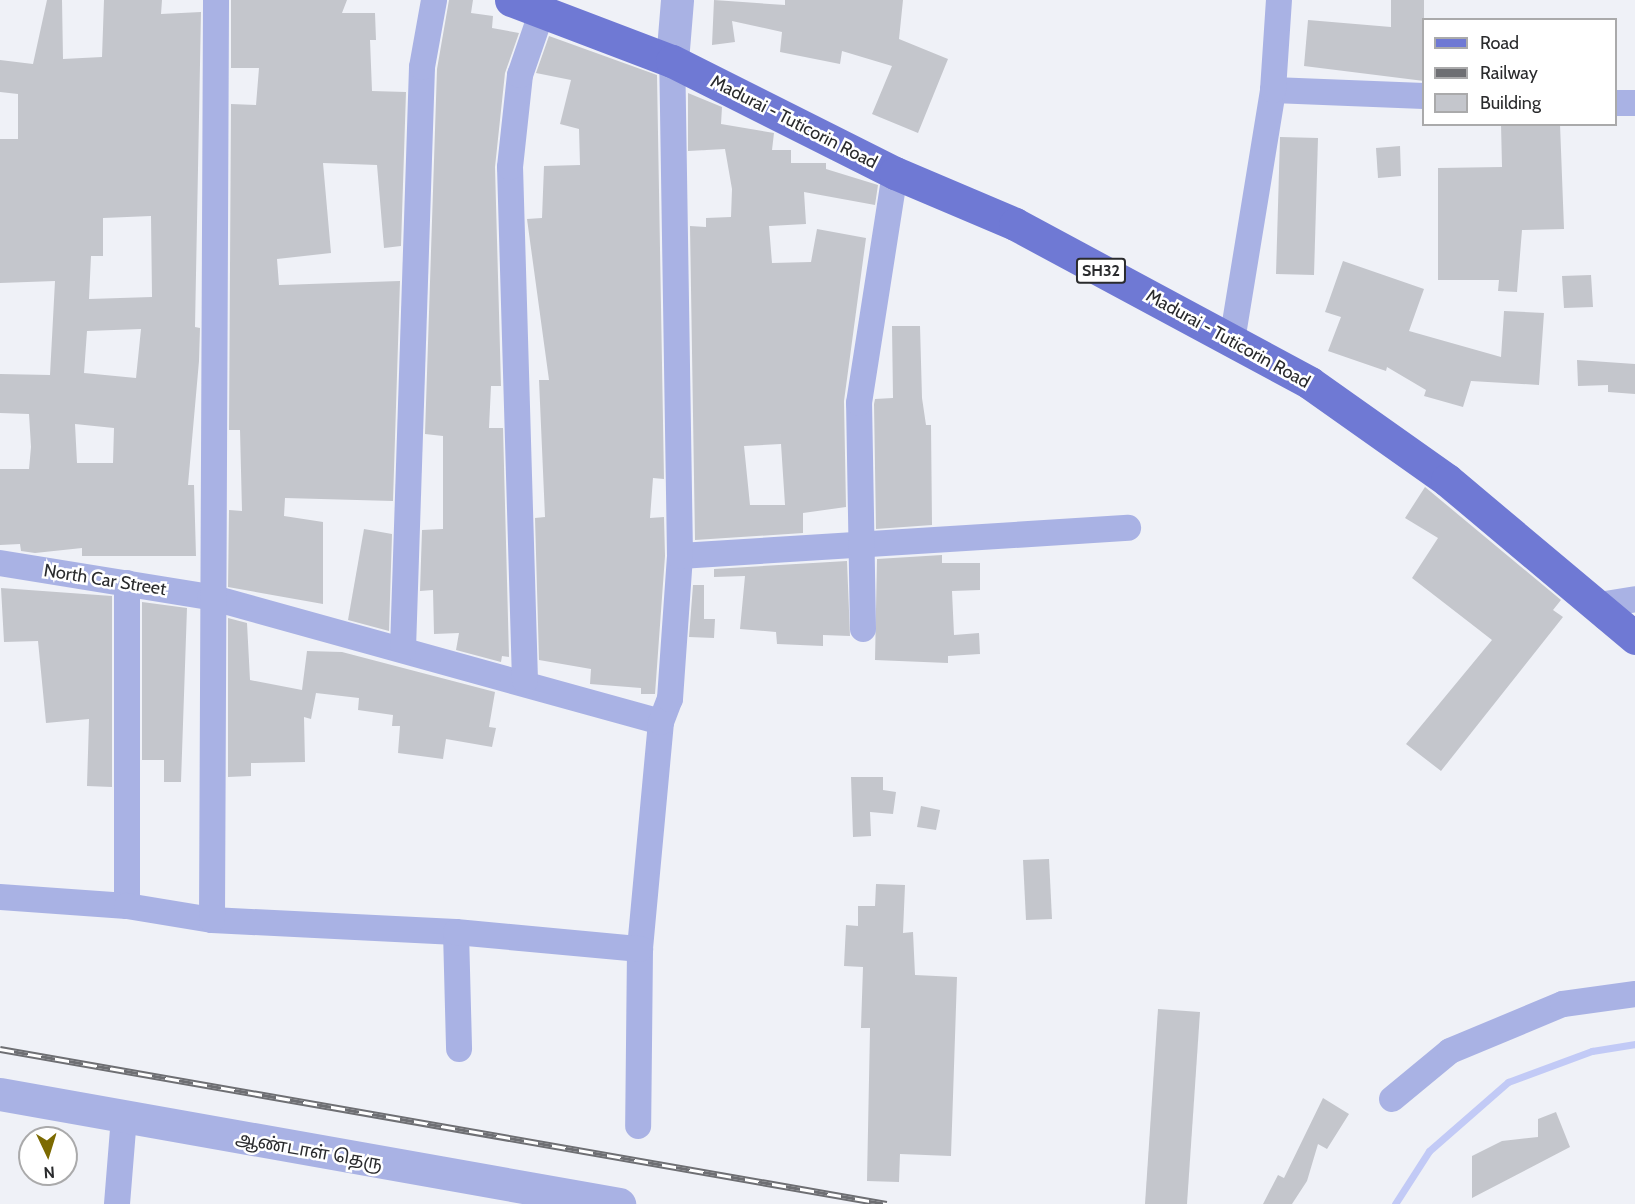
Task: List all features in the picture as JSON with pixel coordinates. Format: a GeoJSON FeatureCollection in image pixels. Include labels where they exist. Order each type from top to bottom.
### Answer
{"type":"FeatureCollection","features":[{"type":"Feature","properties":{"kind":"main road","name":"Madurai - Tuticorin Road"},"geometry":{"type":"LineString","coordinates":[[511,0],[672,61],[895,173],[1015,224],[1310,383],[1448,480],[1599,605],[1635,638]]}},
{"type":"Feature","properties":{"kind":"street"},"geometry":{"type":"LineString","coordinates":[[212,920],[210,597],[218,225],[216,0]]}},
{"type":"Feature","properties":{"kind":"street"},"geometry":{"type":"LineString","coordinates":[[403,649],[422,67],[434,0]]}},
{"type":"Feature","properties":{"kind":"street"},"geometry":{"type":"LineString","coordinates":[[638,1126],[639,949],[661,722],[670,699],[680,556],[672,61],[677,0]]}},
{"type":"Feature","properties":{"kind":"street"},"geometry":{"type":"LineString","coordinates":[[1232,341],[1273,90],[1279,0]]}},
{"type":"Feature","properties":{"kind":"street"},"geometry":{"type":"LineString","coordinates":[[525,681],[510,167],[520,75],[542,11]]}},
{"type":"Feature","properties":{"kind":"street"},"geometry":{"type":"LineString","coordinates":[[1273,90],[1422,96]]}},
{"type":"Feature","properties":{"kind":"street"},"geometry":{"type":"LineString","coordinates":[[1617,103],[1635,103]]}},
{"type":"Feature","properties":{"kind":"street"},"geometry":{"type":"LineString","coordinates":[[863,629],[865,545],[859,403],[895,173]]}},
{"type":"Feature","properties":{"kind":"street"},"geometry":{"type":"LineString","coordinates":[[680,556],[1128,528]]}},
{"type":"Feature","properties":{"kind":"street","name":"North Car Street"},"geometry":{"type":"LineString","coordinates":[[0,563],[210,597],[525,681],[661,722]]}},
{"type":"Feature","properties":{"kind":"street"},"geometry":{"type":"LineString","coordinates":[[127,583],[127,906]]}},
{"type":"Feature","properties":{"kind":"street"},"geometry":{"type":"LineString","coordinates":[[1635,599],[1599,605],[1614,633],[1635,652]]}},
{"type":"Feature","properties":{"kind":"street"},"geometry":{"type":"LineString","coordinates":[[0,897],[127,906],[212,920],[456,932],[639,949]]}},
{"type":"Feature","properties":{"kind":"street"},"geometry":{"type":"LineString","coordinates":[[456,932],[459,1049]]}},
{"type":"Feature","properties":{"kind":"street"},"geometry":{"type":"LineString","coordinates":[[1392,1099],[1450,1052],[1563,1004],[1635,993]]}},
{"type":"Feature","properties":{"kind":"street","name":"ஆண்டாள் தெரு"},"geometry":{"type":"LineString","coordinates":[[0,1094],[619,1204]]}},
{"type":"Feature","properties":{"kind":"street"},"geometry":{"type":"LineString","coordinates":[[117,1204],[124,1117]]}},
{"type":"Feature","properties":{"kind":"building"},"geometry":{"type":"Polygon","coordinates":[[[47,0],[62,0],[63,59],[102,57],[104,0],[162,0],[161,14],[201,12],[195,327],[200,328],[188,485],[194,485],[196,556],[82,556],[82,548],[35,553],[21,551],[20,544],[0,545],[0,469],[29,469],[31,447],[29,414],[0,413],[0,374],[50,375],[55,281],[0,283],[0,139],[18,139],[18,94],[0,92],[0,60],[33,64],[47,0]],[[151,216],[103,218],[103,256],[91,256],[89,299],[152,297],[151,216]],[[141,329],[87,331],[84,373],[136,378],[141,329]],[[75,424],[77,463],[113,463],[114,428],[75,424]]]}},
{"type":"Feature","properties":{"kind":"building"},"geometry":{"type":"Polygon","coordinates":[[[231,0],[347,0],[342,13],[375,13],[376,40],[370,40],[372,91],[406,92],[401,246],[384,248],[377,165],[323,163],[331,253],[277,259],[279,285],[400,281],[393,501],[285,498],[284,516],[323,522],[323,604],[228,587],[229,510],[242,511],[240,430],[229,430],[231,104],[256,105],[259,68],[231,68],[231,0]]]}},
{"type":"Feature","properties":{"kind":"building"},"geometry":{"type":"Polygon","coordinates":[[[449,0],[473,0],[471,13],[493,16],[492,28],[519,33],[505,73],[495,167],[501,386],[491,386],[489,428],[503,428],[509,657],[502,656],[501,662],[456,650],[459,633],[434,634],[433,590],[420,591],[422,530],[443,529],[443,436],[425,434],[437,69],[449,0]]]}},
{"type":"Feature","properties":{"kind":"building"},"geometry":{"type":"Polygon","coordinates":[[[714,0],[785,5],[785,0],[903,0],[899,39],[948,59],[918,133],[872,114],[892,66],[842,51],[840,64],[780,52],[782,32],[732,21],[735,42],[712,45],[714,0]]]}},
{"type":"Feature","properties":{"kind":"building"},"geometry":{"type":"Polygon","coordinates":[[[1391,0],[1424,0],[1422,81],[1304,66],[1308,20],[1391,27],[1391,0]]]}},
{"type":"Feature","properties":{"kind":"building"},"geometry":{"type":"Polygon","coordinates":[[[549,36],[657,75],[664,479],[653,478],[650,518],[664,517],[665,556],[655,694],[641,694],[641,688],[590,684],[591,669],[539,660],[535,518],[545,517],[539,380],[549,380],[527,219],[542,218],[544,166],[580,165],[579,129],[560,124],[571,80],[536,73],[549,36]]]}},
{"type":"Feature","properties":{"kind":"building"},"geometry":{"type":"Polygon","coordinates":[[[688,93],[722,107],[721,124],[774,133],[772,150],[791,150],[791,163],[826,163],[826,169],[878,185],[875,205],[804,192],[806,224],[769,226],[772,263],[811,262],[817,229],[866,238],[844,401],[846,507],[803,513],[803,533],[695,540],[690,226],[706,227],[706,218],[731,217],[732,189],[725,149],[688,151],[688,93]],[[781,444],[744,446],[750,505],[785,505],[781,444]]]}},
{"type":"Feature","properties":{"kind":"building"},"geometry":{"type":"Polygon","coordinates":[[[1501,126],[1560,126],[1564,229],[1522,230],[1517,292],[1498,291],[1499,280],[1438,280],[1438,168],[1502,167],[1501,126]]]}},
{"type":"Feature","properties":{"kind":"building"},"geometry":{"type":"Polygon","coordinates":[[[1280,137],[1318,138],[1314,275],[1276,274],[1280,137]]]}},
{"type":"Feature","properties":{"kind":"building"},"geometry":{"type":"Polygon","coordinates":[[[1400,146],[1401,176],[1378,178],[1376,148],[1400,146]]]}},
{"type":"Feature","properties":{"kind":"building"},"geometry":{"type":"Polygon","coordinates":[[[1343,261],[1424,289],[1409,331],[1501,357],[1504,311],[1544,313],[1539,385],[1471,381],[1463,407],[1424,396],[1426,390],[1387,367],[1386,371],[1328,351],[1341,317],[1325,312],[1343,261]]]}},
{"type":"Feature","properties":{"kind":"building"},"geometry":{"type":"Polygon","coordinates":[[[1591,275],[1593,307],[1564,308],[1562,276],[1591,275]]]}},
{"type":"Feature","properties":{"kind":"building"},"geometry":{"type":"Polygon","coordinates":[[[892,326],[920,326],[922,398],[926,425],[931,425],[932,525],[876,529],[874,404],[875,399],[893,398],[892,326]]]}},
{"type":"Feature","properties":{"kind":"building"},"geometry":{"type":"Polygon","coordinates":[[[1577,360],[1635,364],[1635,394],[1608,392],[1608,385],[1578,386],[1577,360]]]}},
{"type":"Feature","properties":{"kind":"building"},"geometry":{"type":"Polygon","coordinates":[[[1425,487],[1561,600],[1553,610],[1563,617],[1441,771],[1406,744],[1492,640],[1412,578],[1438,538],[1405,518],[1425,487]]]}},
{"type":"Feature","properties":{"kind":"building"},"geometry":{"type":"Polygon","coordinates":[[[364,529],[392,534],[389,631],[348,620],[364,529]]]}},
{"type":"Feature","properties":{"kind":"building"},"geometry":{"type":"Polygon","coordinates":[[[942,555],[942,563],[980,563],[980,590],[952,591],[954,635],[979,633],[980,654],[948,656],[948,663],[875,660],[877,559],[942,555]]]}},
{"type":"Feature","properties":{"kind":"building"},"geometry":{"type":"Polygon","coordinates":[[[847,561],[850,636],[823,635],[823,646],[777,644],[776,632],[740,629],[745,576],[714,577],[714,569],[847,561]]]}},
{"type":"Feature","properties":{"kind":"building"},"geometry":{"type":"Polygon","coordinates":[[[693,585],[704,585],[704,619],[715,619],[714,638],[689,637],[693,585]]]}},
{"type":"Feature","properties":{"kind":"building"},"geometry":{"type":"Polygon","coordinates":[[[1,588],[112,596],[112,787],[87,786],[89,719],[46,723],[38,641],[4,642],[1,588]]]}},
{"type":"Feature","properties":{"kind":"building"},"geometry":{"type":"Polygon","coordinates":[[[142,602],[187,608],[181,782],[164,782],[164,760],[142,760],[142,602]]]}},
{"type":"Feature","properties":{"kind":"building"},"geometry":{"type":"Polygon","coordinates":[[[228,618],[247,623],[250,680],[302,690],[307,651],[342,652],[495,692],[489,727],[496,728],[492,747],[446,739],[443,759],[398,753],[400,726],[392,726],[393,715],[358,710],[359,698],[316,693],[311,719],[304,717],[305,762],[251,763],[251,776],[228,777],[228,618]]]}},
{"type":"Feature","properties":{"kind":"building"},"geometry":{"type":"Polygon","coordinates":[[[851,777],[883,777],[883,790],[896,792],[893,814],[870,812],[871,836],[853,837],[851,777]]]}},
{"type":"Feature","properties":{"kind":"building"},"geometry":{"type":"Polygon","coordinates":[[[921,806],[940,810],[936,830],[917,827],[921,806]]]}},
{"type":"Feature","properties":{"kind":"building"},"geometry":{"type":"Polygon","coordinates":[[[1049,859],[1052,919],[1026,920],[1023,860],[1049,859]]]}},
{"type":"Feature","properties":{"kind":"building"},"geometry":{"type":"Polygon","coordinates":[[[876,884],[905,885],[903,933],[913,932],[915,975],[957,977],[951,1156],[900,1154],[899,1182],[867,1181],[870,1028],[861,1028],[863,967],[844,966],[846,925],[858,926],[858,906],[875,906],[876,884]]]}},
{"type":"Feature","properties":{"kind":"building"},"geometry":{"type":"Polygon","coordinates":[[[1158,1009],[1200,1012],[1187,1204],[1145,1204],[1158,1009]]]}},
{"type":"Feature","properties":{"kind":"building"},"geometry":{"type":"Polygon","coordinates":[[[1323,1098],[1349,1114],[1327,1149],[1318,1144],[1307,1181],[1292,1204],[1263,1204],[1278,1175],[1284,1178],[1323,1098]]]}},
{"type":"Feature","properties":{"kind":"building"},"geometry":{"type":"Polygon","coordinates":[[[1556,1112],[1570,1147],[1472,1198],[1472,1156],[1502,1141],[1538,1137],[1538,1119],[1556,1112]]]}},
{"type":"Feature","properties":{"kind":"waterway"},"geometry":{"type":"LineString","coordinates":[[1395,1204],[1429,1151],[1508,1082],[1592,1051],[1635,1044]]}},
{"type":"Feature","properties":{"kind":"railway"},"geometry":{"type":"LineString","coordinates":[[0,1049],[887,1204]]}}]}
